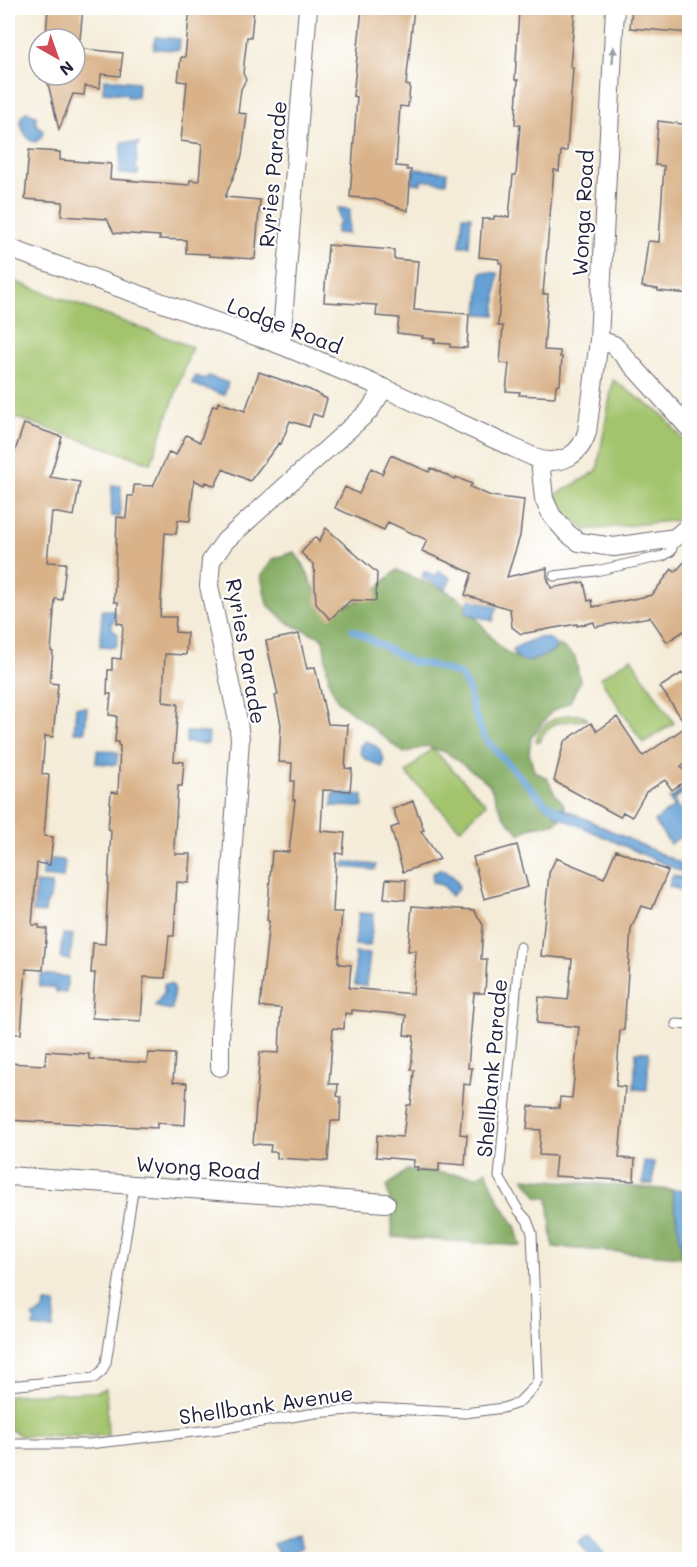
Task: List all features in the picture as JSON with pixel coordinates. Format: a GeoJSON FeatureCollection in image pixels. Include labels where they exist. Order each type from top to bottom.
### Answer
{"type":"FeatureCollection","features":[{"type":"Feature","properties":{"kind":"street","name":"Ryries Parade"},"geometry":{"type":"LineString","coordinates":[[281,345],[309,8]]}},
{"type":"Feature","properties":{"kind":"street","name":"Wonga Road"},"geometry":{"type":"LineString","coordinates":[[589,420],[599,340],[615,8]]}},
{"type":"Feature","properties":{"kind":"street","name":"Lodge Road"},"geometry":{"type":"LineString","coordinates":[[8,248],[281,345],[384,388],[540,460],[552,462],[569,458],[584,443],[589,420]]}},
{"type":"Feature","properties":{"kind":"street"},"geometry":{"type":"LineString","coordinates":[[599,340],[614,345],[690,429]]}},
{"type":"Feature","properties":{"kind":"street","name":"Ryries Parade"},"geometry":{"type":"LineString","coordinates":[[220,1067],[220,1036],[240,739],[211,594],[209,579],[211,561],[225,541],[369,411],[384,388]]}},
{"type":"Feature","properties":{"kind":"street"},"geometry":{"type":"LineString","coordinates":[[540,460],[544,499],[552,516],[568,534],[579,542],[615,547],[675,538],[690,525]]}},
{"type":"Feature","properties":{"kind":"street","name":"Wyong Road"},"geometry":{"type":"LineString","coordinates":[[8,1176],[386,1203]]}},
{"type":"Feature","properties":{"kind":"lane"},"geometry":{"type":"LineString","coordinates":[[554,576],[596,571],[663,556],[671,551],[675,538]]}},
{"type":"Feature","properties":{"kind":"lane","name":"Shellbank Parade"},"geometry":{"type":"LineString","coordinates":[[520,947],[499,1177],[527,1220]]}},
{"type":"Feature","properties":{"kind":"lane"},"geometry":{"type":"LineString","coordinates":[[676,1024],[690,1025]]}},
{"type":"Feature","properties":{"kind":"lane"},"geometry":{"type":"LineString","coordinates":[[8,1386],[94,1378],[102,1371],[106,1364],[134,1185]]}},
{"type":"Feature","properties":{"kind":"lane","name":"Shellbank Avenue"},"geometry":{"type":"LineString","coordinates":[[8,1442],[12,1444],[89,1444],[219,1429],[315,1413],[374,1408],[465,1413],[503,1408],[518,1403],[534,1387],[538,1379],[533,1241],[527,1220]]}},
{"type":"Feature","properties":{"kind":"green space"},"geometry":{"type":"Polygon","coordinates":[[[8,279],[192,347],[151,463],[8,415],[8,279]]]}},
{"type":"Feature","properties":{"kind":"green space"},"geometry":{"type":"Polygon","coordinates":[[[613,380],[663,415],[689,447],[689,505],[679,520],[586,530],[561,511],[557,494],[597,471],[613,380]]]}},
{"type":"Feature","properties":{"kind":"green space"},"geometry":{"type":"Polygon","coordinates":[[[294,552],[303,564],[323,608],[345,606],[366,598],[397,570],[448,592],[464,602],[504,651],[512,656],[531,657],[560,645],[575,657],[580,681],[570,702],[551,712],[531,738],[529,753],[534,771],[547,778],[555,794],[563,803],[565,816],[554,824],[532,827],[520,834],[503,815],[489,784],[447,753],[427,746],[404,753],[338,701],[329,682],[323,638],[288,623],[267,604],[261,576],[273,559],[294,552]]]}},
{"type":"Feature","properties":{"kind":"green space"},"geometry":{"type":"Polygon","coordinates":[[[631,658],[674,723],[643,743],[600,678],[631,658]]]}},
{"type":"Feature","properties":{"kind":"green space"},"geometry":{"type":"Polygon","coordinates":[[[568,715],[584,715],[587,720],[553,725],[543,734],[539,742],[536,741],[540,731],[547,723],[568,715]]]}},
{"type":"Feature","properties":{"kind":"green space"},"geometry":{"type":"Polygon","coordinates":[[[432,748],[486,804],[460,829],[406,773],[432,748]]]}},
{"type":"Feature","properties":{"kind":"green space"},"geometry":{"type":"Polygon","coordinates":[[[407,1170],[479,1176],[486,1170],[499,1201],[515,1226],[521,1246],[392,1237],[392,1211],[387,1186],[407,1170]]]}},
{"type":"Feature","properties":{"kind":"green space"},"geometry":{"type":"Polygon","coordinates":[[[524,1178],[672,1190],[683,1257],[553,1247],[548,1198],[538,1197],[524,1178]]]}},
{"type":"Feature","properties":{"kind":"green space"},"geometry":{"type":"Polygon","coordinates":[[[106,1389],[108,1436],[22,1436],[8,1428],[9,1395],[95,1392],[106,1389]]]}},
{"type":"Feature","properties":{"kind":"water"},"geometry":{"type":"Polygon","coordinates":[[[155,37],[180,39],[179,50],[154,49],[155,37]]]}},
{"type":"Feature","properties":{"kind":"water"},"geometry":{"type":"Polygon","coordinates":[[[104,79],[138,82],[137,97],[103,92],[104,79]]]}},
{"type":"Feature","properties":{"kind":"water"},"geometry":{"type":"Polygon","coordinates":[[[27,111],[36,116],[36,124],[43,131],[42,136],[36,142],[31,141],[23,130],[21,118],[27,111]]]}},
{"type":"Feature","properties":{"kind":"water"},"geometry":{"type":"Polygon","coordinates":[[[122,142],[139,143],[136,168],[138,175],[119,174],[122,142]]]}},
{"type":"Feature","properties":{"kind":"water"},"geometry":{"type":"Polygon","coordinates":[[[414,169],[447,172],[446,183],[421,180],[421,184],[412,183],[414,169]]]}},
{"type":"Feature","properties":{"kind":"water"},"geometry":{"type":"Polygon","coordinates":[[[338,208],[350,209],[348,234],[336,233],[336,227],[340,224],[338,208]]]}},
{"type":"Feature","properties":{"kind":"water"},"geometry":{"type":"Polygon","coordinates":[[[463,216],[471,216],[469,246],[460,246],[463,216]]]}},
{"type":"Feature","properties":{"kind":"water"},"geometry":{"type":"Polygon","coordinates":[[[481,272],[498,273],[495,315],[478,314],[481,272]]]}},
{"type":"Feature","properties":{"kind":"water"},"geometry":{"type":"Polygon","coordinates":[[[195,376],[206,379],[208,376],[228,383],[224,395],[192,384],[195,376]]]}},
{"type":"Feature","properties":{"kind":"water"},"geometry":{"type":"Polygon","coordinates":[[[112,485],[121,486],[120,517],[111,516],[112,485]]]}},
{"type":"Feature","properties":{"kind":"water"},"geometry":{"type":"Polygon","coordinates":[[[424,571],[436,576],[439,571],[451,578],[446,589],[422,577],[424,571]]]}},
{"type":"Feature","properties":{"kind":"water"},"geometry":{"type":"Polygon","coordinates":[[[469,599],[497,607],[493,621],[465,613],[469,599]]]}},
{"type":"Feature","properties":{"kind":"water"},"geometry":{"type":"Polygon","coordinates":[[[102,610],[112,610],[116,614],[112,622],[112,629],[118,634],[115,647],[100,646],[102,610]]]}},
{"type":"Feature","properties":{"kind":"water"},"geometry":{"type":"Polygon","coordinates":[[[538,637],[550,639],[555,644],[555,650],[532,660],[521,660],[517,657],[514,648],[538,637]]]}},
{"type":"Feature","properties":{"kind":"water"},"geometry":{"type":"Polygon","coordinates":[[[76,707],[87,707],[85,732],[74,732],[76,707]]]}},
{"type":"Feature","properties":{"kind":"water"},"geometry":{"type":"Polygon","coordinates":[[[186,732],[209,733],[208,744],[186,743],[186,732]]]}},
{"type":"Feature","properties":{"kind":"water"},"geometry":{"type":"Polygon","coordinates":[[[365,741],[380,751],[384,759],[382,767],[366,760],[361,754],[360,746],[365,741]]]}},
{"type":"Feature","properties":{"kind":"water"},"geometry":{"type":"Polygon","coordinates":[[[97,750],[118,752],[116,765],[96,763],[97,750]]]}},
{"type":"Feature","properties":{"kind":"water"},"geometry":{"type":"Polygon","coordinates":[[[689,785],[689,802],[683,793],[673,800],[680,811],[689,805],[689,831],[670,844],[654,821],[674,807],[669,799],[678,795],[677,793],[689,785]]]}},
{"type":"Feature","properties":{"kind":"water"},"geometry":{"type":"Polygon","coordinates":[[[333,793],[363,795],[363,807],[332,806],[333,793]]]}},
{"type":"Feature","properties":{"kind":"water"},"geometry":{"type":"Polygon","coordinates":[[[560,807],[689,867],[689,875],[555,815],[552,808],[560,807]]]}},
{"type":"Feature","properties":{"kind":"water"},"geometry":{"type":"Polygon","coordinates":[[[50,859],[65,862],[63,878],[42,876],[43,862],[50,859]]]}},
{"type":"Feature","properties":{"kind":"water"},"geometry":{"type":"Polygon","coordinates":[[[345,862],[376,865],[375,870],[344,867],[345,862]]]}},
{"type":"Feature","properties":{"kind":"water"},"geometry":{"type":"Polygon","coordinates":[[[441,869],[457,882],[459,888],[451,896],[444,886],[432,882],[433,873],[441,869]]]}},
{"type":"Feature","properties":{"kind":"water"},"geometry":{"type":"Polygon","coordinates":[[[673,875],[679,879],[680,877],[689,880],[689,902],[685,900],[687,893],[676,889],[676,886],[674,888],[669,886],[673,875]]]}},
{"type":"Feature","properties":{"kind":"water"},"geometry":{"type":"Polygon","coordinates":[[[36,883],[52,884],[45,913],[33,912],[36,883]]]}},
{"type":"Feature","properties":{"kind":"water"},"geometry":{"type":"Polygon","coordinates":[[[359,913],[374,914],[370,946],[355,945],[359,913]]]}},
{"type":"Feature","properties":{"kind":"water"},"geometry":{"type":"Polygon","coordinates":[[[63,934],[73,935],[70,960],[60,958],[63,934]]]}},
{"type":"Feature","properties":{"kind":"water"},"geometry":{"type":"Polygon","coordinates":[[[355,953],[370,954],[366,986],[355,985],[355,953]]]}},
{"type":"Feature","properties":{"kind":"water"},"geometry":{"type":"Polygon","coordinates":[[[41,974],[68,977],[66,993],[56,992],[56,988],[39,986],[41,974]]]}},
{"type":"Feature","properties":{"kind":"water"},"geometry":{"type":"Polygon","coordinates":[[[164,984],[171,984],[174,987],[172,1010],[155,1005],[164,993],[164,984]]]}},
{"type":"Feature","properties":{"kind":"water"},"geometry":{"type":"Polygon","coordinates":[[[636,1052],[649,1052],[647,1090],[634,1089],[636,1052]]]}},
{"type":"Feature","properties":{"kind":"water"},"geometry":{"type":"Polygon","coordinates":[[[644,1161],[654,1162],[653,1184],[643,1184],[644,1161]]]}},
{"type":"Feature","properties":{"kind":"water"},"geometry":{"type":"Polygon","coordinates":[[[672,1190],[689,1191],[689,1257],[683,1257],[672,1190]]]}},
{"type":"Feature","properties":{"kind":"water"},"geometry":{"type":"Polygon","coordinates":[[[45,1303],[56,1304],[53,1329],[33,1327],[35,1321],[33,1316],[44,1309],[45,1303]]]}},
{"type":"Feature","properties":{"kind":"water"},"geometry":{"type":"Polygon","coordinates":[[[588,1534],[608,1559],[592,1559],[579,1542],[588,1534]]]}},
{"type":"Feature","properties":{"kind":"water"},"geometry":{"type":"Polygon","coordinates":[[[297,1535],[302,1548],[280,1557],[274,1544],[297,1535]]]}},
{"type":"Feature","properties":{"kind":"building"},"geometry":{"type":"Polygon","coordinates":[[[48,8],[83,8],[81,27],[47,27],[48,8]]]}},
{"type":"Feature","properties":{"kind":"building"},"geometry":{"type":"Polygon","coordinates":[[[190,8],[254,8],[251,37],[247,37],[243,73],[246,80],[241,89],[238,113],[247,114],[242,156],[225,197],[260,200],[255,259],[186,253],[186,240],[114,233],[107,219],[61,216],[63,202],[25,199],[29,150],[60,152],[60,160],[111,164],[110,179],[189,185],[190,180],[199,181],[202,144],[181,141],[187,82],[178,81],[181,57],[185,57],[190,8]]]}},
{"type":"Feature","properties":{"kind":"building"},"geometry":{"type":"Polygon","coordinates":[[[362,8],[414,8],[406,85],[410,86],[408,107],[400,106],[396,166],[407,167],[407,170],[411,170],[408,211],[374,199],[350,197],[357,97],[353,96],[362,8]]]}},
{"type":"Feature","properties":{"kind":"building"},"geometry":{"type":"Polygon","coordinates":[[[519,8],[575,8],[567,151],[561,151],[559,171],[554,170],[543,294],[548,294],[544,350],[560,351],[560,357],[562,357],[560,385],[556,385],[555,397],[519,395],[520,392],[506,391],[509,364],[500,363],[503,326],[498,326],[502,263],[499,263],[499,259],[479,257],[482,219],[494,219],[494,216],[509,217],[513,175],[516,175],[520,125],[515,125],[519,8]]]}},
{"type":"Feature","properties":{"kind":"building"},"geometry":{"type":"Polygon","coordinates":[[[632,8],[690,8],[690,33],[630,28],[632,8]]]}},
{"type":"Feature","properties":{"kind":"building"},"geometry":{"type":"Polygon","coordinates":[[[87,49],[123,53],[120,76],[101,74],[100,88],[87,86],[87,49]]]}},
{"type":"Feature","properties":{"kind":"building"},"geometry":{"type":"Polygon","coordinates":[[[49,87],[85,87],[84,95],[73,94],[59,130],[49,87]]]}},
{"type":"Feature","properties":{"kind":"building"},"geometry":{"type":"Polygon","coordinates":[[[658,121],[690,125],[690,294],[642,287],[648,241],[659,242],[664,166],[655,165],[658,121]]]}},
{"type":"Feature","properties":{"kind":"building"},"geometry":{"type":"Polygon","coordinates":[[[328,245],[394,250],[394,259],[418,261],[414,310],[469,314],[467,348],[450,347],[450,344],[434,343],[435,339],[397,333],[399,318],[376,316],[377,305],[324,302],[328,245]]]}},
{"type":"Feature","properties":{"kind":"building"},"geometry":{"type":"Polygon","coordinates":[[[259,372],[310,390],[327,399],[322,417],[313,414],[309,427],[290,421],[281,444],[279,443],[250,481],[223,469],[215,486],[206,482],[204,485],[194,480],[190,521],[178,520],[176,534],[165,533],[160,617],[176,617],[175,632],[187,633],[186,655],[165,654],[163,702],[178,704],[174,761],[184,762],[182,786],[178,786],[174,847],[175,854],[191,854],[189,883],[177,882],[174,936],[169,936],[165,978],[144,977],[141,1021],[92,1018],[95,973],[91,973],[93,943],[105,944],[111,792],[118,793],[120,746],[118,742],[115,742],[117,716],[109,715],[111,694],[107,694],[108,670],[112,670],[112,658],[121,659],[123,624],[117,623],[118,602],[114,602],[117,517],[126,518],[128,496],[133,496],[134,485],[153,486],[169,452],[176,455],[186,435],[200,442],[213,405],[217,406],[218,402],[245,411],[259,372]]]}},
{"type":"Feature","properties":{"kind":"building"},"geometry":{"type":"Polygon","coordinates":[[[24,424],[62,437],[50,477],[80,482],[74,516],[52,512],[47,562],[66,563],[62,600],[55,599],[50,683],[58,684],[53,737],[45,736],[42,774],[49,775],[44,836],[53,837],[50,865],[37,863],[32,925],[39,925],[39,928],[47,929],[43,970],[26,969],[21,1034],[8,1034],[8,496],[13,457],[24,424]]]}},
{"type":"Feature","properties":{"kind":"building"},"geometry":{"type":"Polygon","coordinates":[[[391,455],[429,472],[431,468],[455,479],[456,477],[472,484],[470,487],[491,496],[524,500],[520,536],[507,577],[547,568],[551,588],[584,582],[588,601],[592,600],[593,607],[652,595],[672,569],[675,572],[690,556],[690,627],[667,642],[650,617],[595,627],[594,622],[521,634],[512,627],[510,609],[465,595],[472,573],[422,551],[427,540],[388,522],[384,530],[335,508],[345,487],[359,494],[371,468],[382,474],[391,455]]]}},
{"type":"Feature","properties":{"kind":"building"},"geometry":{"type":"Polygon","coordinates":[[[326,528],[377,573],[376,601],[351,600],[330,619],[316,604],[314,565],[301,553],[315,537],[319,542],[326,528]]]}},
{"type":"Feature","properties":{"kind":"building"},"geometry":{"type":"Polygon","coordinates":[[[299,634],[307,669],[315,667],[328,724],[348,725],[345,768],[352,769],[350,791],[323,790],[321,831],[345,833],[343,854],[336,853],[333,912],[342,912],[338,962],[351,965],[349,988],[413,994],[416,951],[408,951],[412,906],[474,910],[483,925],[481,959],[487,959],[485,993],[474,993],[468,1068],[472,1068],[470,1085],[464,1084],[460,1134],[467,1135],[465,1165],[439,1163],[439,1171],[417,1170],[418,1167],[413,1167],[414,1160],[376,1157],[377,1135],[403,1137],[407,1105],[411,1105],[414,1036],[404,1035],[406,1015],[352,1010],[352,1014],[345,1013],[344,1029],[333,1028],[329,1084],[338,1084],[337,1096],[341,1097],[340,1121],[331,1121],[328,1161],[277,1158],[277,1152],[270,1152],[271,1145],[253,1144],[260,1052],[279,1053],[281,1008],[260,1007],[269,921],[267,920],[272,851],[289,852],[295,800],[293,800],[294,781],[291,781],[292,763],[279,762],[281,724],[275,696],[278,695],[266,641],[299,634]]]}},
{"type":"Feature","properties":{"kind":"building"},"geometry":{"type":"Polygon","coordinates":[[[682,673],[690,684],[690,761],[681,767],[689,778],[672,790],[665,780],[646,792],[632,817],[623,812],[620,817],[554,781],[564,742],[591,723],[597,731],[617,717],[643,756],[687,726],[660,687],[682,673]]]}},
{"type":"Feature","properties":{"kind":"building"},"geometry":{"type":"Polygon","coordinates":[[[413,801],[424,830],[421,831],[440,859],[403,872],[391,828],[399,825],[393,809],[413,801]]]}},
{"type":"Feature","properties":{"kind":"building"},"geometry":{"type":"Polygon","coordinates":[[[517,845],[528,887],[484,899],[473,857],[517,845]]]}},
{"type":"Feature","properties":{"kind":"building"},"geometry":{"type":"Polygon","coordinates":[[[616,850],[668,871],[652,909],[641,906],[631,929],[624,1030],[620,1030],[616,1086],[625,1087],[619,1158],[635,1159],[634,1181],[554,1176],[556,1156],[539,1155],[541,1130],[527,1129],[529,1106],[559,1108],[560,1097],[572,1098],[579,1027],[537,1023],[539,997],[568,1000],[572,959],[541,956],[549,873],[556,858],[604,878],[616,850]]]}},
{"type":"Feature","properties":{"kind":"building"},"geometry":{"type":"Polygon","coordinates":[[[386,879],[406,880],[405,900],[384,898],[386,879]]]}},
{"type":"Feature","properties":{"kind":"building"},"geometry":{"type":"Polygon","coordinates":[[[46,1051],[89,1054],[89,1059],[147,1063],[148,1053],[175,1054],[173,1082],[187,1083],[185,1125],[157,1123],[157,1128],[8,1120],[8,1063],[45,1065],[46,1051]]]}},
{"type":"Feature","properties":{"kind":"waterway"},"geometry":{"type":"LineString","coordinates":[[353,630],[412,662],[431,665],[461,675],[469,691],[472,708],[485,739],[545,803],[559,811]]}}]}
